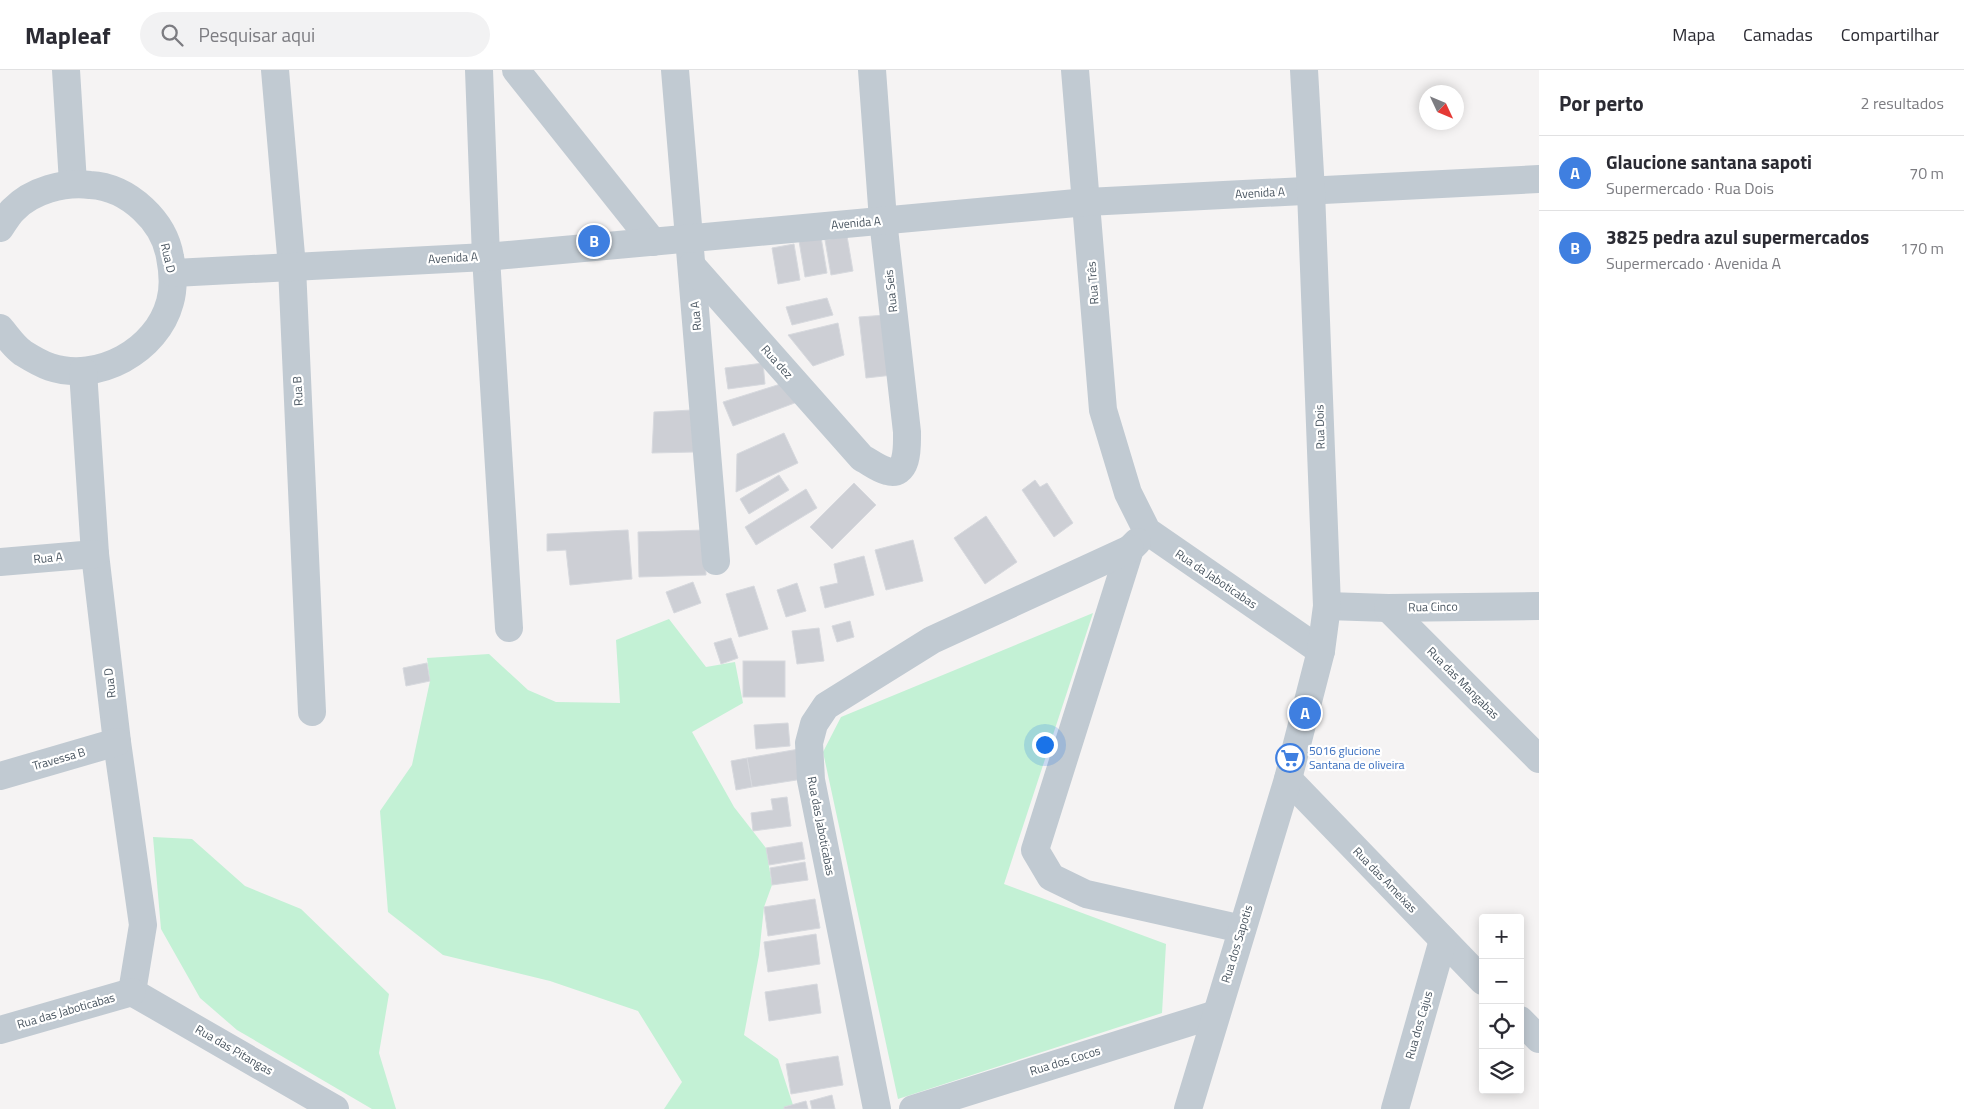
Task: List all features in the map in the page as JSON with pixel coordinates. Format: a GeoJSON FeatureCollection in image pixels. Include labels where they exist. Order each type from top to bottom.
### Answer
{"type":"FeatureCollection","features":[{"type":"Feature","properties":{"kind":"street"},"geometry":{"type":"LineString","coordinates":[[66,70],[73,183]]}},
{"type":"Feature","properties":{"kind":"street","name":"Rua B"},"geometry":{"type":"LineString","coordinates":[[275,70],[292,266],[312,712]]}},
{"type":"Feature","properties":{"kind":"street"},"geometry":{"type":"LineString","coordinates":[[479,70],[486,257],[509,628]]}},
{"type":"Feature","properties":{"kind":"street"},"geometry":{"type":"LineString","coordinates":[[516,70],[653,242]]}},
{"type":"Feature","properties":{"kind":"street","name":"Rua A"},"geometry":{"type":"LineString","coordinates":[[675,70],[716,561]]}},
{"type":"Feature","properties":{"kind":"street","name":"Rua Seis"},"geometry":{"type":"LineString","coordinates":[[862,458],[888,472],[896,471],[905,462],[907,432],[883,220],[872,70]]}},
{"type":"Feature","properties":{"kind":"street","name":"Rua Três"},"geometry":{"type":"LineString","coordinates":[[1076,70],[1103,410],[1128,493]]}},
{"type":"Feature","properties":{"kind":"street","name":"Rua Dois"},"geometry":{"type":"LineString","coordinates":[[1288,779],[1321,651],[1327,606],[1311,191],[1304,70]]}},
{"type":"Feature","properties":{"kind":"street","name":"Avenida A"},"geometry":{"type":"LineString","coordinates":[[174,274],[292,266],[486,257],[1087,202],[1539,179]]}},
{"type":"Feature","properties":{"kind":"street","name":"Rua D"},"geometry":{"type":"LineString","coordinates":[[0,228],[14,209],[41,191],[73,183],[103,186],[130,198],[153,218],[168,244],[174,274],[170,303],[157,330],[137,351],[111,365],[83,371],[50,367],[22,352],[0,328]]}},
{"type":"Feature","properties":{"kind":"street","name":"Rua dez"},"geometry":{"type":"LineString","coordinates":[[692,266],[862,458]]}},
{"type":"Feature","properties":{"kind":"street","name":"Rua D"},"geometry":{"type":"LineString","coordinates":[[83,371],[95,554],[117,742],[143,925],[132,992]]}},
{"type":"Feature","properties":{"kind":"street","name":"Rua da Jaboticabas"},"geometry":{"type":"LineString","coordinates":[[1128,493],[1139,540],[1321,651]]}},
{"type":"Feature","properties":{"kind":"street"},"geometry":{"type":"LineString","coordinates":[[1139,540],[1035,850],[1052,877],[1086,894],[1242,928]]}},
{"type":"Feature","properties":{"kind":"street","name":"Rua das Jaboticabas"},"geometry":{"type":"LineString","coordinates":[[878,1109],[811,780],[809,743],[814,724],[826,706],[932,640],[1139,540]]}},
{"type":"Feature","properties":{"kind":"street","name":"Rua A"},"geometry":{"type":"LineString","coordinates":[[0,562],[95,554]]}},
{"type":"Feature","properties":{"kind":"street","name":"Rua Cinco"},"geometry":{"type":"LineString","coordinates":[[1327,606],[1388,608],[1539,606]]}},
{"type":"Feature","properties":{"kind":"street","name":"Rua das Mangabas"},"geometry":{"type":"LineString","coordinates":[[1388,608],[1539,759]]}},
{"type":"Feature","properties":{"kind":"street","name":"Travessa B"},"geometry":{"type":"LineString","coordinates":[[0,776],[117,742]]}},
{"type":"Feature","properties":{"kind":"street","name":"Rua dos Sapotis"},"geometry":{"type":"LineString","coordinates":[[1188,1109],[1288,779]]}},
{"type":"Feature","properties":{"kind":"street","name":"Rua das Ameixas"},"geometry":{"type":"LineString","coordinates":[[1288,779],[1479,977]]}},
{"type":"Feature","properties":{"kind":"street","name":"Rua dos Cajus"},"geometry":{"type":"LineString","coordinates":[[1395,1109],[1443,940]]}},
{"type":"Feature","properties":{"kind":"street","name":"Rua das Jaboticabas"},"geometry":{"type":"LineString","coordinates":[[0,1030],[132,992]]}},
{"type":"Feature","properties":{"kind":"street","name":"Rua das Pitangas"},"geometry":{"type":"LineString","coordinates":[[132,992],[335,1109]]}},
{"type":"Feature","properties":{"kind":"street","name":"Rua dos Cocos"},"geometry":{"type":"LineString","coordinates":[[913,1109],[1216,1014]]}},
{"type":"Feature","properties":{"kind":"street"},"geometry":{"type":"LineString","coordinates":[[1524,1024],[1539,1039]]}},
{"type":"Feature","properties":{"kind":"green space"},"geometry":{"type":"Polygon","coordinates":[[[1093,613],[1004,884],[1166,944],[1162,1013],[898,1099],[823,752],[841,717],[1093,613]]]}},
{"type":"Feature","properties":{"kind":"green space"},"geometry":{"type":"Polygon","coordinates":[[[669,619],[706,667],[735,662],[743,703],[692,732],[734,807],[766,848],[772,885],[764,907],[759,955],[744,1035],[778,1059],[793,1105],[784,1107],[784,1109],[664,1109],[682,1082],[638,1011],[550,981],[443,955],[388,912],[380,811],[412,765],[430,681],[427,658],[489,654],[528,690],[556,702],[620,703],[616,640],[669,619]]]}},
{"type":"Feature","properties":{"kind":"green space"},"geometry":{"type":"Polygon","coordinates":[[[153,837],[192,839],[245,886],[301,909],[389,994],[379,1053],[396,1109],[372,1109],[237,1030],[200,998],[161,929],[153,837]]]}},
{"type":"Feature","properties":{"kind":"building"},"geometry":{"type":"Polygon","coordinates":[[[847,236],[853,271],[831,275],[825,240],[847,236]]]}},
{"type":"Feature","properties":{"kind":"building"},"geometry":{"type":"Polygon","coordinates":[[[821,237],[827,273],[805,277],[799,241],[821,237]]]}},
{"type":"Feature","properties":{"kind":"building"},"geometry":{"type":"Polygon","coordinates":[[[794,244],[800,280],[778,284],[772,248],[794,244]]]}},
{"type":"Feature","properties":{"kind":"building"},"geometry":{"type":"Polygon","coordinates":[[[827,298],[833,315],[792,325],[786,307],[827,298]]]}},
{"type":"Feature","properties":{"kind":"building"},"geometry":{"type":"Polygon","coordinates":[[[886,315],[893,375],[866,378],[859,317],[886,315]]]}},
{"type":"Feature","properties":{"kind":"building"},"geometry":{"type":"Polygon","coordinates":[[[838,323],[844,355],[813,366],[788,335],[838,323]]]}},
{"type":"Feature","properties":{"kind":"building"},"geometry":{"type":"Polygon","coordinates":[[[763,363],[765,384],[728,389],[725,368],[763,363]]]}},
{"type":"Feature","properties":{"kind":"building"},"geometry":{"type":"Polygon","coordinates":[[[787,382],[800,401],[733,426],[723,402],[787,382]]]}},
{"type":"Feature","properties":{"kind":"building"},"geometry":{"type":"Polygon","coordinates":[[[692,410],[694,452],[652,453],[654,412],[692,410]]]}},
{"type":"Feature","properties":{"kind":"building"},"geometry":{"type":"Polygon","coordinates":[[[784,433],[798,463],[736,492],[737,454],[784,433]]]}},
{"type":"Feature","properties":{"kind":"building"},"geometry":{"type":"Polygon","coordinates":[[[779,475],[789,490],[749,514],[740,499],[779,475]]]}},
{"type":"Feature","properties":{"kind":"building"},"geometry":{"type":"Polygon","coordinates":[[[1035,480],[1040,487],[1047,483],[1073,523],[1054,537],[1022,490],[1035,480]]]}},
{"type":"Feature","properties":{"kind":"building"},"geometry":{"type":"Polygon","coordinates":[[[854,483],[876,505],[832,549],[810,527],[854,483]]]}},
{"type":"Feature","properties":{"kind":"building"},"geometry":{"type":"Polygon","coordinates":[[[806,489],[817,508],[756,545],[745,527],[806,489]]]}},
{"type":"Feature","properties":{"kind":"building"},"geometry":{"type":"Polygon","coordinates":[[[986,516],[1017,562],[985,584],[954,538],[986,516]]]}},
{"type":"Feature","properties":{"kind":"building"},"geometry":{"type":"Polygon","coordinates":[[[628,530],[632,579],[570,585],[566,550],[547,551],[547,534],[628,530]]]}},
{"type":"Feature","properties":{"kind":"building"},"geometry":{"type":"Polygon","coordinates":[[[705,530],[706,575],[639,577],[638,532],[705,530]]]}},
{"type":"Feature","properties":{"kind":"building"},"geometry":{"type":"Polygon","coordinates":[[[913,540],[923,581],[886,590],[875,550],[913,540]]]}},
{"type":"Feature","properties":{"kind":"building"},"geometry":{"type":"Polygon","coordinates":[[[864,556],[874,595],[825,608],[820,587],[838,583],[834,564],[864,556]]]}},
{"type":"Feature","properties":{"kind":"building"},"geometry":{"type":"Polygon","coordinates":[[[693,582],[701,603],[674,613],[666,592],[693,582]]]}},
{"type":"Feature","properties":{"kind":"building"},"geometry":{"type":"Polygon","coordinates":[[[797,583],[806,611],[786,617],[777,590],[797,583]]]}},
{"type":"Feature","properties":{"kind":"building"},"geometry":{"type":"Polygon","coordinates":[[[754,586],[768,629],[739,637],[726,594],[754,586]]]}},
{"type":"Feature","properties":{"kind":"building"},"geometry":{"type":"Polygon","coordinates":[[[850,621],[854,637],[837,642],[832,626],[850,621]]]}},
{"type":"Feature","properties":{"kind":"building"},"geometry":{"type":"Polygon","coordinates":[[[819,628],[824,661],[797,664],[792,631],[819,628]]]}},
{"type":"Feature","properties":{"kind":"building"},"geometry":{"type":"Polygon","coordinates":[[[731,638],[738,658],[721,664],[714,643],[731,638]]]}},
{"type":"Feature","properties":{"kind":"building"},"geometry":{"type":"Polygon","coordinates":[[[743,661],[785,661],[785,697],[743,697],[743,661]]]}},
{"type":"Feature","properties":{"kind":"building"},"geometry":{"type":"Polygon","coordinates":[[[427,663],[430,681],[406,686],[403,668],[427,663]]]}},
{"type":"Feature","properties":{"kind":"building"},"geometry":{"type":"Polygon","coordinates":[[[788,723],[790,746],[756,749],[754,725],[788,723]]]}},
{"type":"Feature","properties":{"kind":"building"},"geometry":{"type":"Polygon","coordinates":[[[799,749],[803,779],[752,787],[747,758],[799,749]]]}},
{"type":"Feature","properties":{"kind":"building"},"geometry":{"type":"Polygon","coordinates":[[[747,758],[752,787],[736,790],[731,761],[747,758]]]}},
{"type":"Feature","properties":{"kind":"building"},"geometry":{"type":"Polygon","coordinates":[[[787,797],[791,826],[753,831],[751,813],[773,810],[771,799],[787,797]]]}},
{"type":"Feature","properties":{"kind":"building"},"geometry":{"type":"Polygon","coordinates":[[[802,842],[805,859],[769,865],[766,848],[802,842]]]}},
{"type":"Feature","properties":{"kind":"building"},"geometry":{"type":"Polygon","coordinates":[[[805,862],[808,880],[772,885],[770,868],[805,862]]]}},
{"type":"Feature","properties":{"kind":"building"},"geometry":{"type":"Polygon","coordinates":[[[815,899],[820,928],[768,936],[764,907],[815,899]]]}},
{"type":"Feature","properties":{"kind":"building"},"geometry":{"type":"Polygon","coordinates":[[[816,934],[820,964],[768,972],[764,942],[816,934]]]}},
{"type":"Feature","properties":{"kind":"building"},"geometry":{"type":"Polygon","coordinates":[[[817,984],[821,1013],[769,1021],[765,992],[817,984]]]}},
{"type":"Feature","properties":{"kind":"building"},"geometry":{"type":"Polygon","coordinates":[[[838,1056],[843,1085],[791,1094],[786,1064],[838,1056]]]}},
{"type":"Feature","properties":{"kind":"building"},"geometry":{"type":"Polygon","coordinates":[[[832,1095],[835,1109],[812,1109],[810,1101],[832,1095]]]}},
{"type":"Feature","properties":{"kind":"building"},"geometry":{"type":"Polygon","coordinates":[[[806,1101],[808,1109],[784,1109],[784,1107],[806,1101]]]}},
{"type":"Feature","properties":{"kind":"place","name":"3825 pedra azul supermercados"},"geometry":{"type":"Point","coordinates":[594,241]}},
{"type":"Feature","properties":{"kind":"place","name":"Glaucione santana sapoti"},"geometry":{"type":"Point","coordinates":[1305,713]}},
{"type":"Feature","properties":{"kind":"place","name":"5016 glucione Santana de oliveira"},"geometry":{"type":"Point","coordinates":[1290,758]}}]}
